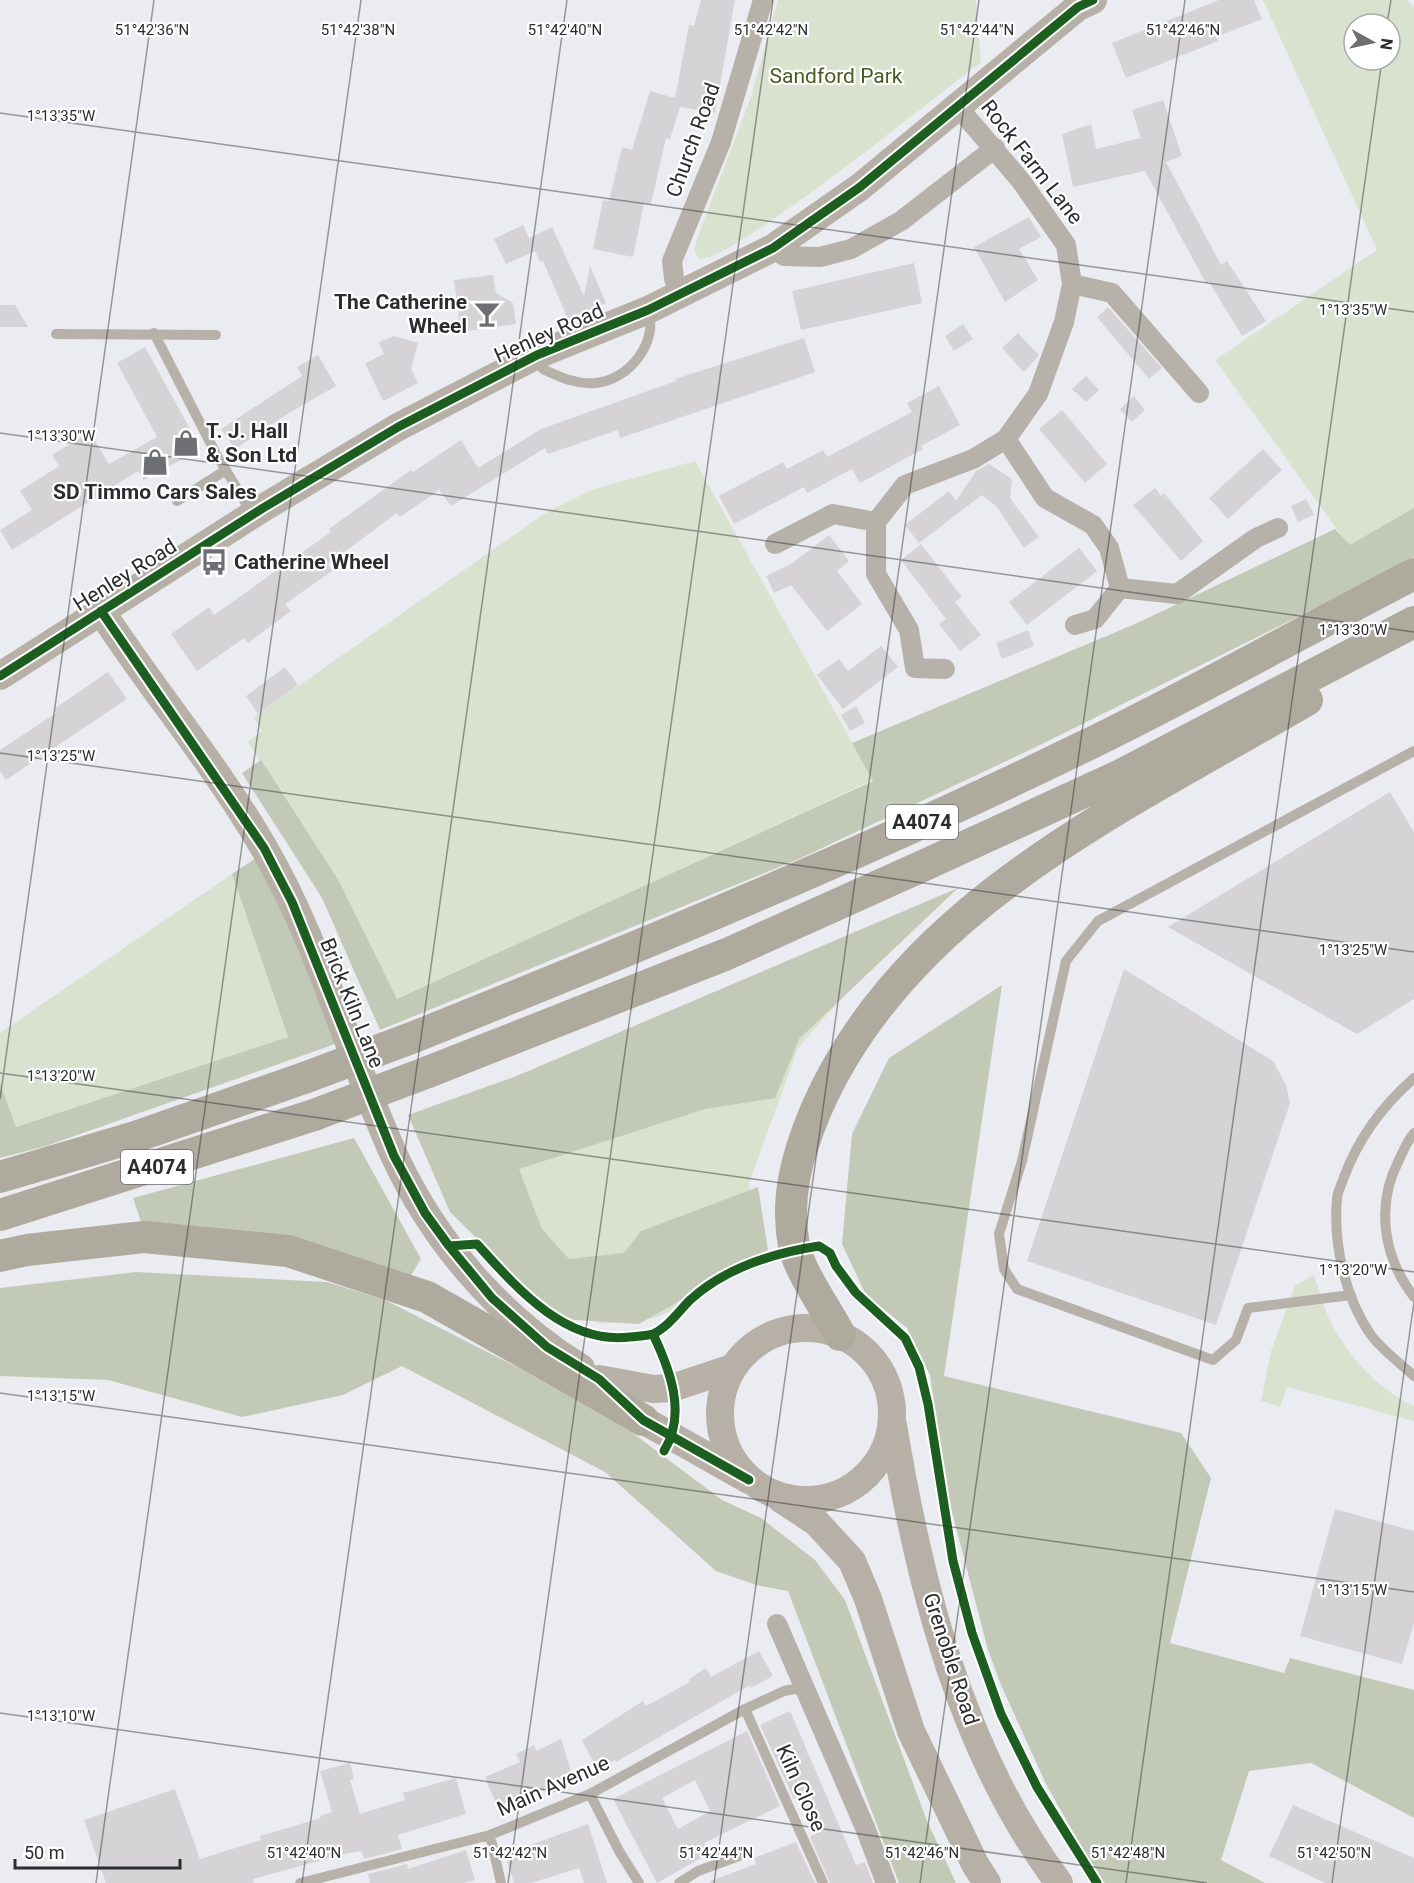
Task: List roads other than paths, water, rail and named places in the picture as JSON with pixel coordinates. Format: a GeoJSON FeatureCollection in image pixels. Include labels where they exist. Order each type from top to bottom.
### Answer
{"type":"FeatureCollection","features":[{"type":"Feature","properties":{"kind":"main road","name":"A4074"},"geometry":{"type":"LineString","coordinates":[[0,1177],[135,1137],[304,1078],[414,1037],[717,915],[915,826],[1086,745],[1414,574]]}},
{"type":"Feature","properties":{"kind":"main road","name":"A4074"},"geometry":{"type":"LineString","coordinates":[[0,1215],[314,1115],[727,954],[1121,775],[1414,624]]}},
{"type":"Feature","properties":{"kind":"main road"},"geometry":{"type":"LineString","coordinates":[[840,1335],[795,1250],[790,1221],[793,1174],[806,1134],[828,1082],[873,1012],[929,947],[1046,852],[1322,692],[1414,624]]}},
{"type":"Feature","properties":{"kind":"main road"},"geometry":{"type":"LineString","coordinates":[[0,1256],[144,1237],[288,1251],[427,1297],[643,1420]]}},
{"type":"Feature","properties":{"kind":"street","name":"Church Road"},"geometry":{"type":"LineString","coordinates":[[682,294],[674,279],[672,261],[721,142],[763,0]]}},
{"type":"Feature","properties":{"kind":"street","name":"Henley Road"},"geometry":{"type":"LineString","coordinates":[[0,676],[398,427],[537,355],[648,310],[773,248],[860,187],[1081,2]]}},
{"type":"Feature","properties":{"kind":"street","name":"Rock Farm Lane"},"geometry":{"type":"LineString","coordinates":[[876,522],[905,485],[973,459],[1006,439],[1038,394],[1064,322],[1072,284],[1066,245],[995,148],[957,106]]}},
{"type":"Feature","properties":{"kind":"street"},"geometry":{"type":"LineString","coordinates":[[773,248],[783,256],[820,257],[851,249],[901,221],[995,148]]}},
{"type":"Feature","properties":{"kind":"street"},"geometry":{"type":"LineString","coordinates":[[1072,284],[1112,293],[1199,393]]}},
{"type":"Feature","properties":{"kind":"street"},"geometry":{"type":"LineString","coordinates":[[1006,439],[1045,498],[1093,525],[1108,548],[1120,588]]}},
{"type":"Feature","properties":{"kind":"street"},"geometry":{"type":"LineString","coordinates":[[775,544],[833,514],[876,522],[876,574],[909,630],[915,668],[945,669]]}},
{"type":"Feature","properties":{"kind":"street"},"geometry":{"type":"LineString","coordinates":[[1120,588],[1177,594],[1256,538],[1278,528]]}},
{"type":"Feature","properties":{"kind":"street"},"geometry":{"type":"LineString","coordinates":[[1075,625],[1095,619],[1120,588]]}},
{"type":"Feature","properties":{"kind":"street","name":"Brick Kiln Lane"},"geometry":{"type":"LineString","coordinates":[[101,611],[264,848],[292,902],[394,1156],[425,1213],[492,1298],[516,1323],[548,1347],[599,1379],[643,1420],[749,1480]]}},
{"type":"Feature","properties":{"kind":"street"},"geometry":{"type":"LineString","coordinates":[[776,1496],[807,1501],[839,1494],[866,1476],[885,1449],[892,1417],[889,1392],[879,1368],[862,1348],[840,1335],[811,1328],[780,1331],[753,1345],[732,1368],[721,1397],[720,1427],[730,1456],[749,1480],[816,1522],[852,1561],[868,1599],[911,1731],[975,1864],[987,1883]]}},
{"type":"Feature","properties":{"kind":"street","name":"Brick Kiln Lane"},"geometry":{"type":"LineString","coordinates":[[599,1379],[653,1389],[672,1388],[732,1368]]}},
{"type":"Feature","properties":{"kind":"street","name":"Grenoble Road"},"geometry":{"type":"LineString","coordinates":[[892,1417],[908,1515],[932,1608],[964,1711],[1006,1797],[1059,1883]]}},
{"type":"Feature","properties":{"kind":"street"},"geometry":{"type":"LineString","coordinates":[[777,1624],[866,1830],[885,1883]]}},
{"type":"Feature","properties":{"kind":"lane"},"geometry":{"type":"LineString","coordinates":[[537,355],[543,369],[579,383],[598,383],[617,376],[644,352],[652,329],[648,310]]}},
{"type":"Feature","properties":{"kind":"lane"},"geometry":{"type":"LineString","coordinates":[[154,333],[226,470],[254,515]]}},
{"type":"Feature","properties":{"kind":"lane"},"geometry":{"type":"LineString","coordinates":[[56,334],[216,335]]}},
{"type":"Feature","properties":{"kind":"lane"},"geometry":{"type":"LineString","coordinates":[[177,501],[226,470]]}},
{"type":"Feature","properties":{"kind":"lane"},"geometry":{"type":"LineString","coordinates":[[1352,1295],[1248,1308],[1236,1340],[1213,1360],[1017,1289],[1004,1269],[999,1234],[1022,1161],[1066,961],[1098,921],[1414,751]]}},
{"type":"Feature","properties":{"kind":"lane"},"geometry":{"type":"LineString","coordinates":[[1414,1078],[1389,1099],[1368,1128],[1350,1162],[1337,1197],[1338,1244],[1352,1295],[1371,1335],[1414,1376]]}},
{"type":"Feature","properties":{"kind":"lane"},"geometry":{"type":"LineString","coordinates":[[1414,1133],[1387,1184],[1384,1223],[1393,1256],[1414,1297]]}},
{"type":"Feature","properties":{"kind":"lane","name":"Main Avenue"},"geometry":{"type":"LineString","coordinates":[[300,1883],[490,1835],[590,1794],[745,1709],[784,1691],[794,1689],[807,1692]]}},
{"type":"Feature","properties":{"kind":"lane","name":"Kiln Close"},"geometry":{"type":"LineString","coordinates":[[745,1709],[823,1883]]}},
{"type":"Feature","properties":{"kind":"lane"},"geometry":{"type":"LineString","coordinates":[[590,1794],[619,1851],[639,1883]]}},
{"type":"Feature","properties":{"kind":"lane"},"geometry":{"type":"LineString","coordinates":[[490,1835],[501,1883]]}},
{"type":"Feature","properties":{"kind":"lane"},"geometry":{"type":"LineString","coordinates":[[679,1883],[698,1871],[739,1856]]}},
{"type":"Feature","properties":{"kind":"place","name":"The Catherine Wheel"},"geometry":{"type":"Point","coordinates":[487,314]}},
{"type":"Feature","properties":{"kind":"place","name":"T. J. Hall & Son Ltd"},"geometry":{"type":"Point","coordinates":[186,443]}},
{"type":"Feature","properties":{"kind":"place","name":"SD Timmo Cars Sales"},"geometry":{"type":"Point","coordinates":[155,462]}},
{"type":"Feature","properties":{"kind":"place","name":"Catherine Wheel"},"geometry":{"type":"Point","coordinates":[214,562]}},
{"type":"Feature","properties":{"kind":"park label","name":"Sandford Park"},"geometry":{"type":"Point","coordinates":[836,76]}}]}
